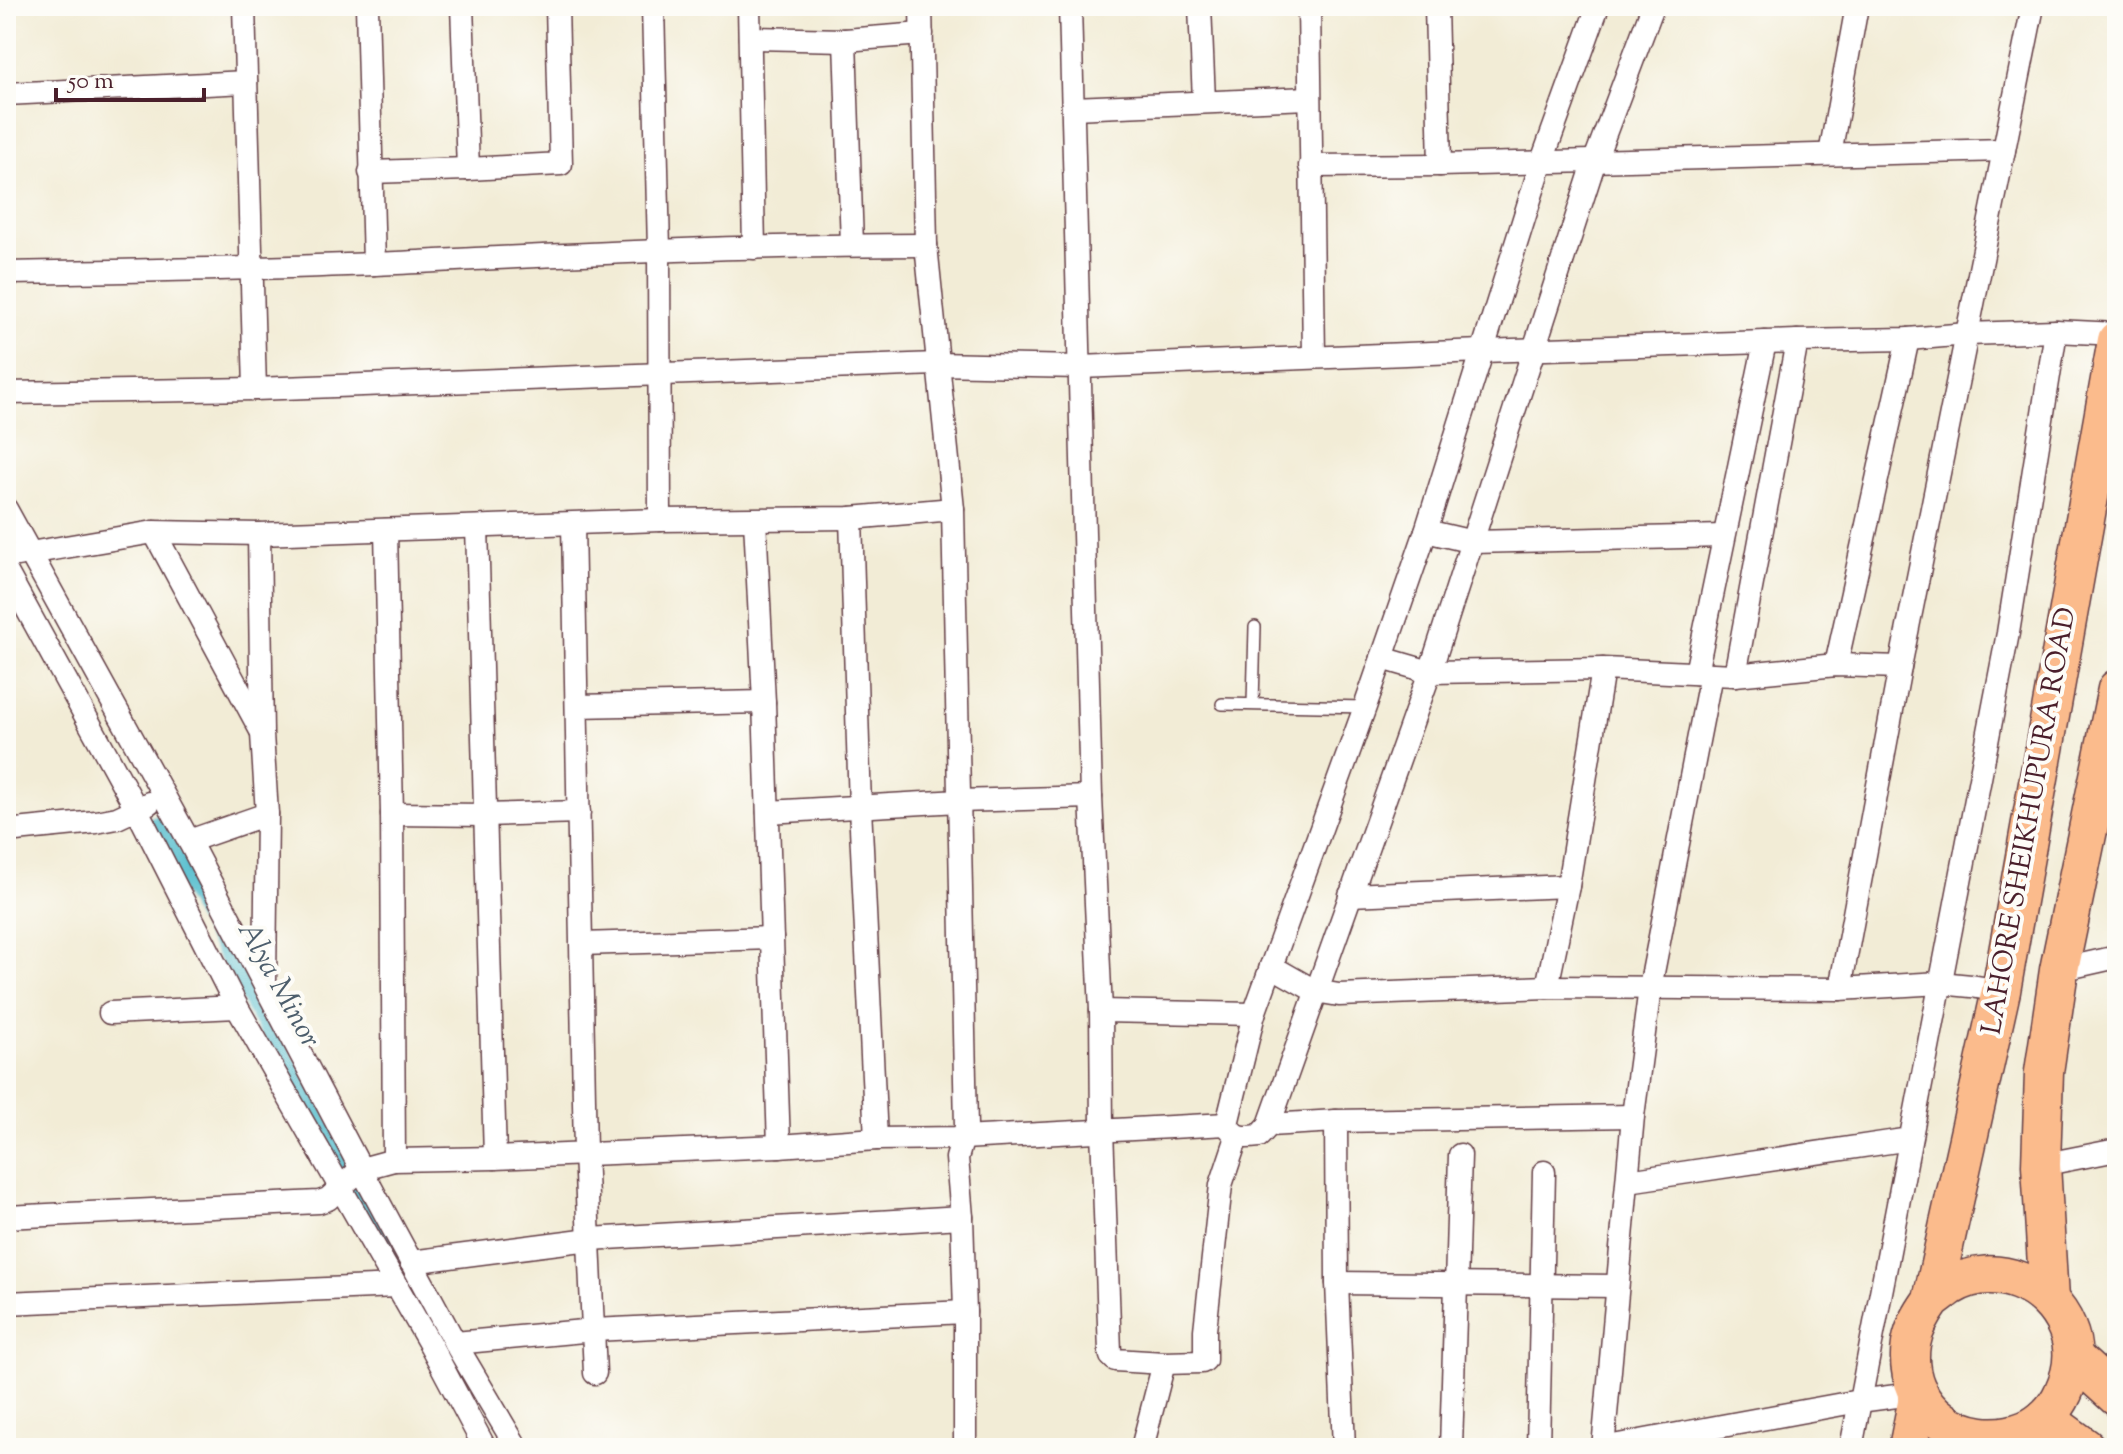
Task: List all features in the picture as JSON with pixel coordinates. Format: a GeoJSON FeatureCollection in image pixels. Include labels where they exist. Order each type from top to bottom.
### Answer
{"type":"FeatureCollection","features":[{"type":"Feature","properties":{"kind":"highway","name":"LAHORE SHEIKHUPURA ROAD"},"geometry":{"type":"LineString","coordinates":[[1932,1300],[2001,991],[2117,337]]}},
{"type":"Feature","properties":{"kind":"highway","name":"LAHORE SHEIKHUPURA ROAD"},"geometry":{"type":"LineString","coordinates":[[2049,1299],[2041,1165],[2044,1072],[2059,970],[2110,762],[2117,689]]}},
{"type":"Feature","properties":{"kind":"highway"},"geometry":{"type":"LineString","coordinates":[[1977,1276],[2003,1276],[2028,1284],[2049,1299],[2062,1316],[2070,1336],[2073,1357],[2069,1380],[2060,1401],[2045,1418],[2031,1428],[1994,1443],[1952,1428],[1927,1407],[1911,1369],[1911,1345],[1922,1313],[1932,1300],[1953,1285],[1977,1276]]}},
{"type":"Feature","properties":{"kind":"highway"},"geometry":{"type":"LineString","coordinates":[[2073,1357],[2117,1397]]}},
{"type":"Feature","properties":{"kind":"highway"},"geometry":{"type":"LineString","coordinates":[[1908,1448],[1919,1393]]}},
{"type":"Feature","properties":{"kind":"highway"},"geometry":{"type":"LineString","coordinates":[[2045,1418],[2086,1448]]}},
{"type":"Feature","properties":{"kind":"street"},"geometry":{"type":"LineString","coordinates":[[244,6],[255,389]]}},
{"type":"Feature","properties":{"kind":"street"},"geometry":{"type":"LineString","coordinates":[[367,6],[374,264]]}},
{"type":"Feature","properties":{"kind":"street"},"geometry":{"type":"LineString","coordinates":[[462,6],[468,169]]}},
{"type":"Feature","properties":{"kind":"street"},"geometry":{"type":"LineString","coordinates":[[370,172],[561,164],[557,6]]}},
{"type":"Feature","properties":{"kind":"street"},"geometry":{"type":"LineString","coordinates":[[653,6],[659,250],[660,520]]}},
{"type":"Feature","properties":{"kind":"street"},"geometry":{"type":"LineString","coordinates":[[749,6],[754,248]]}},
{"type":"Feature","properties":{"kind":"street"},"geometry":{"type":"LineString","coordinates":[[921,6],[926,245],[953,509],[966,1127],[957,1158],[965,1312],[965,1448]]}},
{"type":"Feature","properties":{"kind":"street"},"geometry":{"type":"LineString","coordinates":[[1070,6],[1091,797],[1101,1011],[1110,1354],[1115,1360],[1164,1363],[1202,1362],[1206,1358],[1205,1330],[1221,1185],[1254,1014],[1426,531],[1542,161],[1598,6]]}},
{"type":"Feature","properties":{"kind":"street"},"geometry":{"type":"LineString","coordinates":[[1200,6],[1204,101]]}},
{"type":"Feature","properties":{"kind":"street"},"geometry":{"type":"LineString","coordinates":[[1309,6],[1314,357]]}},
{"type":"Feature","properties":{"kind":"street"},"geometry":{"type":"LineString","coordinates":[[1436,6],[1440,165]]}},
{"type":"Feature","properties":{"kind":"street"},"geometry":{"type":"LineString","coordinates":[[6,1217],[319,1202],[341,1189],[361,1169],[394,1160],[963,1138],[1102,1129],[1232,1130],[1248,1138],[1259,1136],[1269,1125],[1430,672],[1595,160],[1653,6]]}},
{"type":"Feature","properties":{"kind":"street"},"geometry":{"type":"LineString","coordinates":[[1830,154],[1857,6]]}},
{"type":"Feature","properties":{"kind":"street"},"geometry":{"type":"LineString","coordinates":[[1840,989],[1900,667],[2033,6]]}},
{"type":"Feature","properties":{"kind":"street"},"geometry":{"type":"LineString","coordinates":[[750,38],[845,40],[922,34]]}},
{"type":"Feature","properties":{"kind":"street"},"geometry":{"type":"LineString","coordinates":[[845,40],[852,245]]}},
{"type":"Feature","properties":{"kind":"street"},"geometry":{"type":"LineString","coordinates":[[6,94],[246,82]]}},
{"type":"Feature","properties":{"kind":"street"},"geometry":{"type":"LineString","coordinates":[[1073,108],[1309,98]]}},
{"type":"Feature","properties":{"kind":"street"},"geometry":{"type":"LineString","coordinates":[[1310,166],[2004,150]]}},
{"type":"Feature","properties":{"kind":"street"},"geometry":{"type":"LineString","coordinates":[[6,273],[374,264],[659,250],[926,245]]}},
{"type":"Feature","properties":{"kind":"street"},"geometry":{"type":"LineString","coordinates":[[1851,1448],[2008,633],[2056,331]]}},
{"type":"Feature","properties":{"kind":"street"},"geometry":{"type":"LineString","coordinates":[[6,393],[255,389],[937,364],[1080,367],[1533,349],[1908,339],[2056,331],[2117,337]]}},
{"type":"Feature","properties":{"kind":"street"},"geometry":{"type":"LineString","coordinates":[[1836,665],[1908,339]]}},
{"type":"Feature","properties":{"kind":"street"},"geometry":{"type":"LineString","coordinates":[[1735,675],[1797,341]]}},
{"type":"Feature","properties":{"kind":"street"},"geometry":{"type":"LineString","coordinates":[[1765,342],[1724,536],[1650,988],[1633,1116],[1602,1448],[1919,1393]]}},
{"type":"Feature","properties":{"kind":"street"},"geometry":{"type":"LineString","coordinates":[[6,509],[149,803],[237,1007],[431,1346],[485,1448]]}},
{"type":"Feature","properties":{"kind":"street"},"geometry":{"type":"LineString","coordinates":[[6,557],[154,532],[259,534],[660,520],[851,518],[953,509]]}},
{"type":"Feature","properties":{"kind":"street"},"geometry":{"type":"LineString","coordinates":[[851,518],[860,807],[876,1139]]}},
{"type":"Feature","properties":{"kind":"street"},"geometry":{"type":"LineString","coordinates":[[755,520],[779,1146]]}},
{"type":"Feature","properties":{"kind":"street"},"geometry":{"type":"LineString","coordinates":[[573,524],[585,1153],[595,1373]]}},
{"type":"Feature","properties":{"kind":"street"},"geometry":{"type":"LineString","coordinates":[[477,527],[495,1158]]}},
{"type":"Feature","properties":{"kind":"street"},"geometry":{"type":"LineString","coordinates":[[386,530],[394,1160]]}},
{"type":"Feature","properties":{"kind":"street"},"geometry":{"type":"LineString","coordinates":[[1426,531],[1473,542],[1724,536]]}},
{"type":"Feature","properties":{"kind":"street"},"geometry":{"type":"LineString","coordinates":[[154,532],[262,734]]}},
{"type":"Feature","properties":{"kind":"street"},"geometry":{"type":"LineString","coordinates":[[259,534],[262,734],[267,814],[264,986]]}},
{"type":"Feature","properties":{"kind":"street"},"geometry":{"type":"LineString","coordinates":[[6,571],[149,803],[189,841],[411,1262],[517,1448]]}},
{"type":"Feature","properties":{"kind":"street"},"geometry":{"type":"LineString","coordinates":[[1382,658],[1430,672],[1603,669],[1735,675],[1836,665],[1900,667]]}},
{"type":"Feature","properties":{"kind":"street"},"geometry":{"type":"LineString","coordinates":[[1547,987],[1568,886],[1603,669]]}},
{"type":"Feature","properties":{"kind":"street"},"geometry":{"type":"LineString","coordinates":[[577,706],[764,702]]}},
{"type":"Feature","properties":{"kind":"street"},"geometry":{"type":"LineString","coordinates":[[768,812],[1091,797]]}},
{"type":"Feature","properties":{"kind":"street"},"geometry":{"type":"LineString","coordinates":[[6,831],[117,818],[149,803]]}},
{"type":"Feature","properties":{"kind":"street"},"geometry":{"type":"LineString","coordinates":[[392,814],[579,812]]}},
{"type":"Feature","properties":{"kind":"street"},"geometry":{"type":"LineString","coordinates":[[189,841],[267,814]]}},
{"type":"Feature","properties":{"kind":"street"},"geometry":{"type":"LineString","coordinates":[[1350,895],[1568,886]]}},
{"type":"Feature","properties":{"kind":"street"},"geometry":{"type":"LineString","coordinates":[[582,944],[772,938]]}},
{"type":"Feature","properties":{"kind":"street"},"geometry":{"type":"LineString","coordinates":[[2059,970],[2117,957]]}},
{"type":"Feature","properties":{"kind":"street"},"geometry":{"type":"LineString","coordinates":[[1271,966],[1315,991],[1339,995],[1547,987],[1840,989],[1940,983],[2001,991]]}},
{"type":"Feature","properties":{"kind":"street"},"geometry":{"type":"LineString","coordinates":[[110,1013],[237,1007]]}},
{"type":"Feature","properties":{"kind":"street"},"geometry":{"type":"LineString","coordinates":[[1101,1011],[1254,1014]]}},
{"type":"Feature","properties":{"kind":"street"},"geometry":{"type":"LineString","coordinates":[[1269,1125],[1633,1116]]}},
{"type":"Feature","properties":{"kind":"street"},"geometry":{"type":"LineString","coordinates":[[1336,1121],[1337,1283],[1344,1448]]}},
{"type":"Feature","properties":{"kind":"street"},"geometry":{"type":"LineString","coordinates":[[1628,1181],[1910,1139]]}},
{"type":"Feature","properties":{"kind":"street"},"geometry":{"type":"LineString","coordinates":[[2041,1165],[2117,1150]]}},
{"type":"Feature","properties":{"kind":"street"},"geometry":{"type":"LineString","coordinates":[[1451,1448],[1460,1155]]}},
{"type":"Feature","properties":{"kind":"street"},"geometry":{"type":"LineString","coordinates":[[1538,1448],[1544,1172]]}},
{"type":"Feature","properties":{"kind":"street"},"geometry":{"type":"LineString","coordinates":[[411,1262],[590,1239],[962,1217]]}},
{"type":"Feature","properties":{"kind":"street"},"geometry":{"type":"LineString","coordinates":[[1337,1283],[1617,1286]]}},
{"type":"Feature","properties":{"kind":"street"},"geometry":{"type":"LineString","coordinates":[[6,1303],[397,1286]]}},
{"type":"Feature","properties":{"kind":"street"},"geometry":{"type":"LineString","coordinates":[[455,1343],[594,1330],[965,1312]]}},
{"type":"Feature","properties":{"kind":"street"},"geometry":{"type":"LineString","coordinates":[[1142,1448],[1164,1363]]}},
{"type":"Feature","properties":{"kind":"lane"},"geometry":{"type":"LineString","coordinates":[[1253,704],[1255,627]]}},
{"type":"Feature","properties":{"kind":"lane"},"geometry":{"type":"LineString","coordinates":[[1222,704],[1365,707]]}},
{"type":"Feature","properties":{"kind":"waterway","name":"Alya Minor"},"geometry":{"type":"LineString","coordinates":[[156,825],[404,1277]]}}]}
